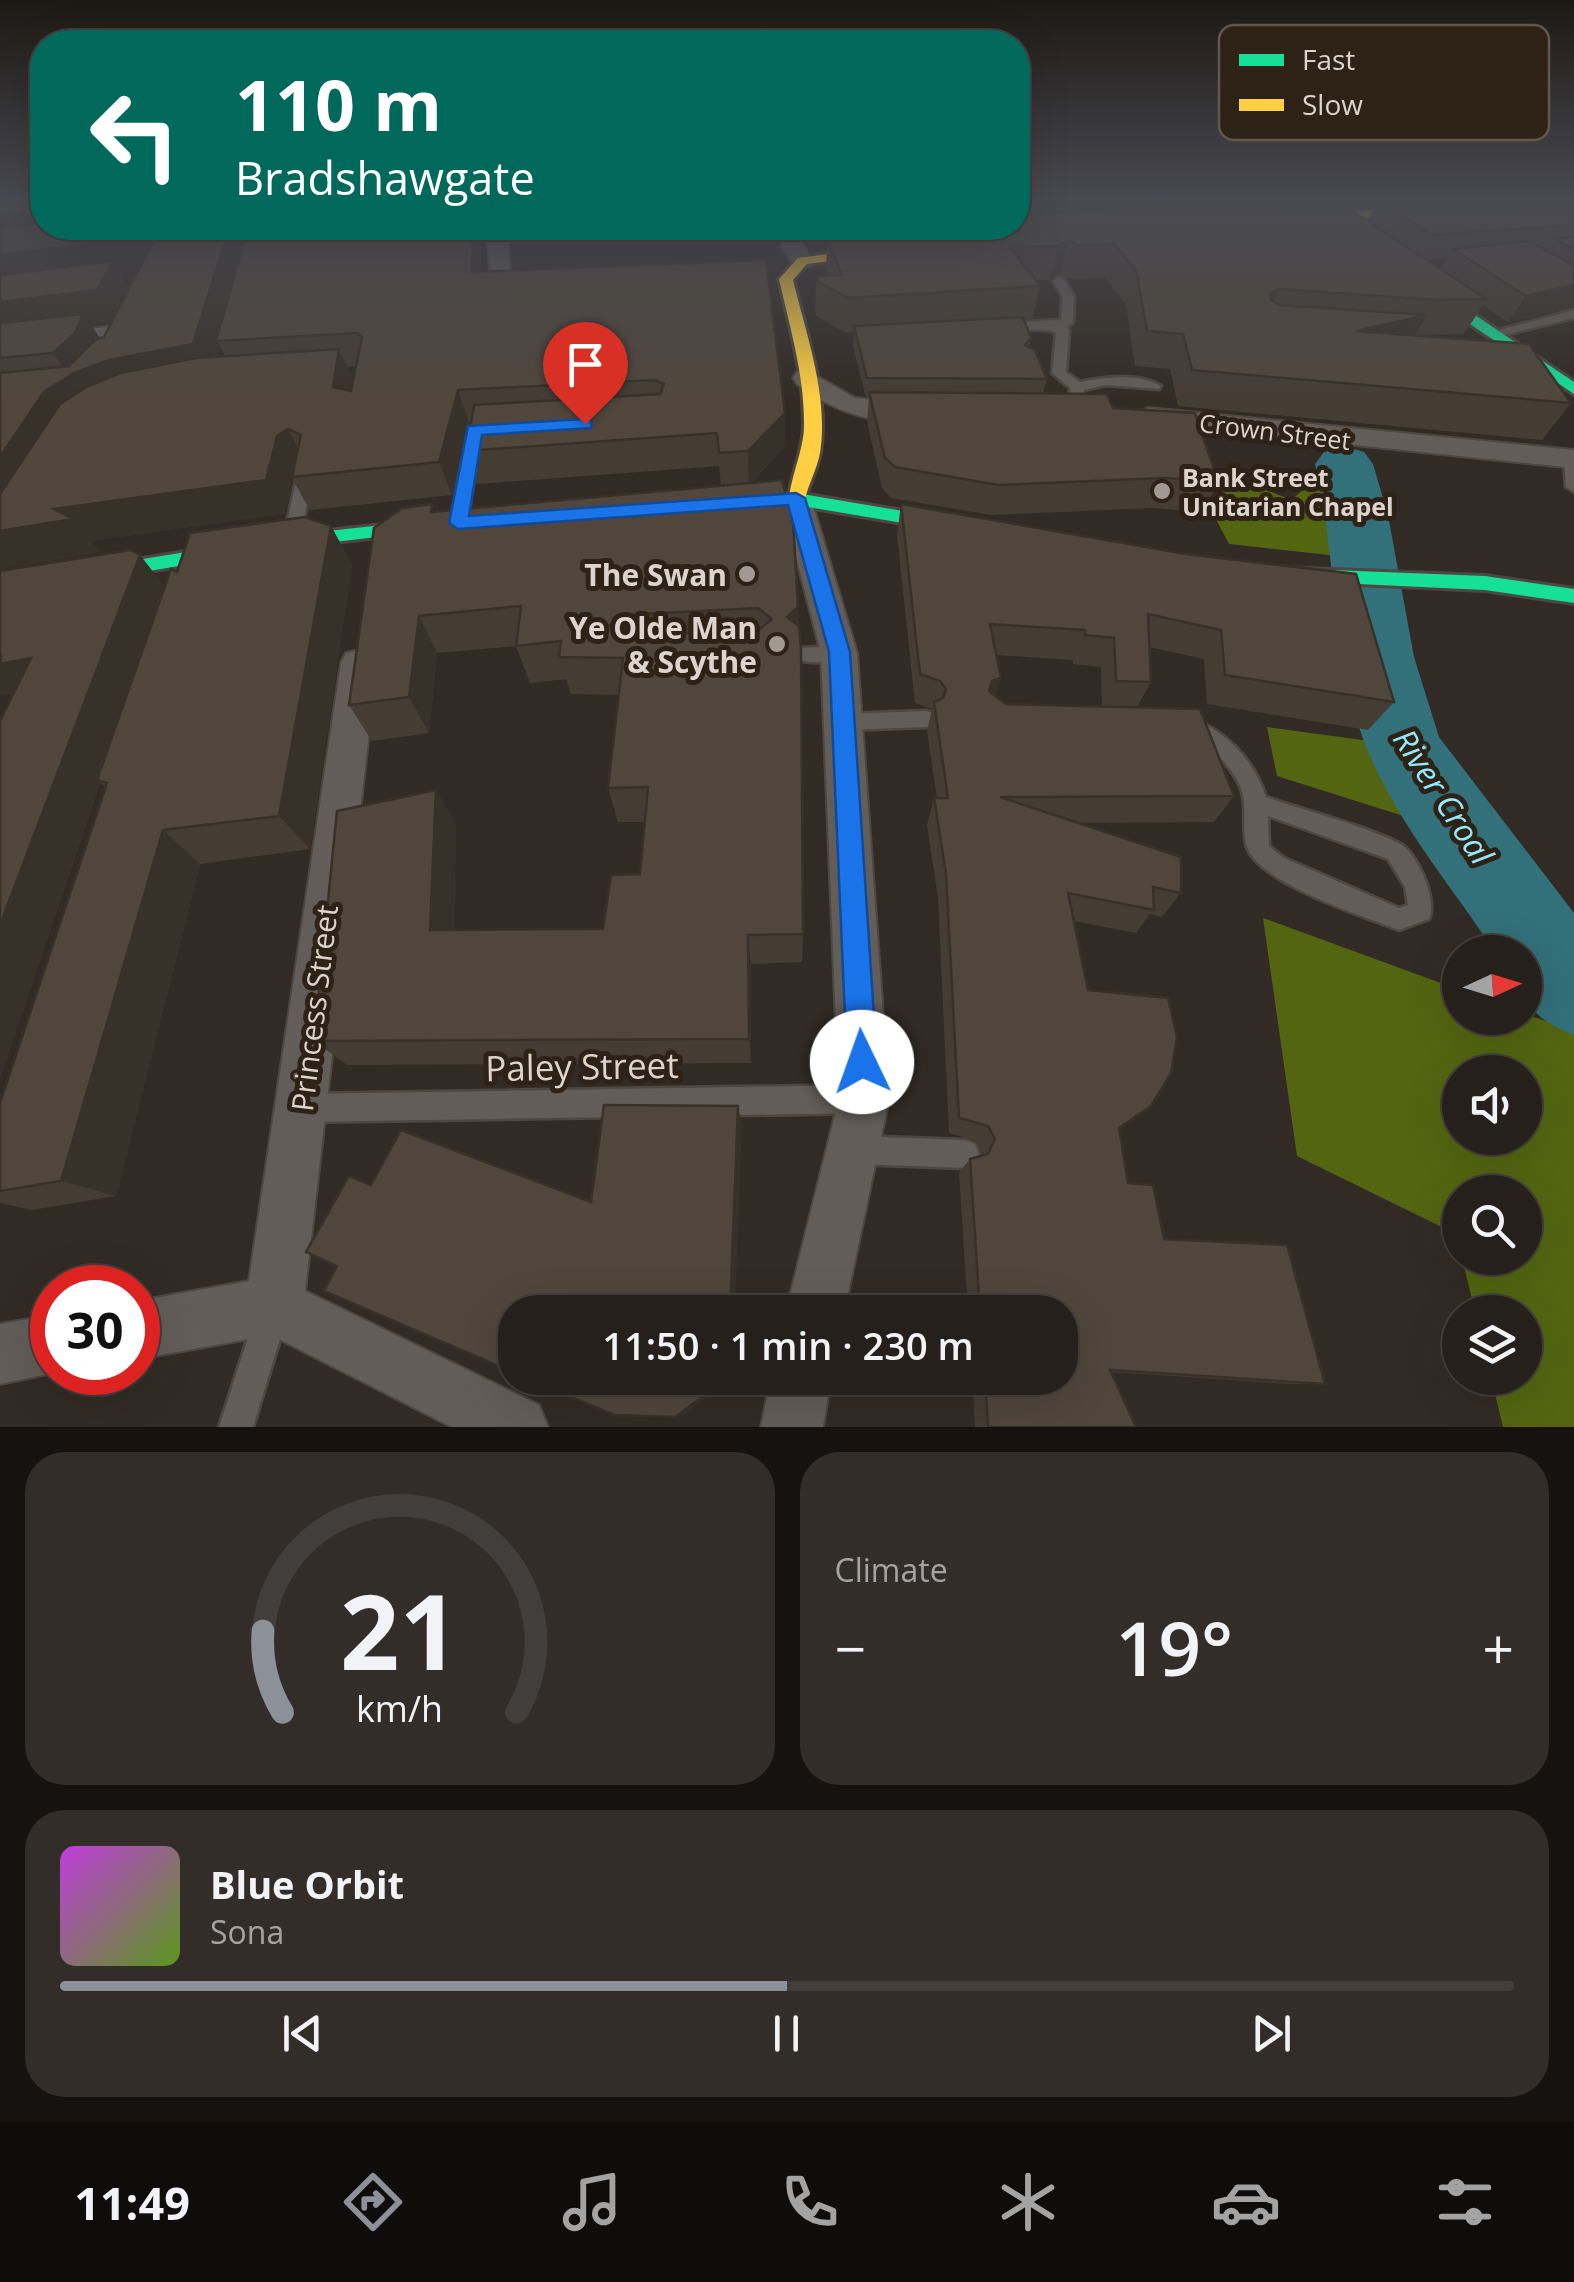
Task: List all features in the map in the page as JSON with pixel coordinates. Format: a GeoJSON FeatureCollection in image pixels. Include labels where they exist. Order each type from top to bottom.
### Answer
{"type":"FeatureCollection","features":[{"type":"Feature","properties":{"kind":"main road"},"geometry":{"type":"LineString","coordinates":[[796,268],[786,278],[806,378],[812,453],[798,481],[796,498]]}},
{"type":"Feature","properties":{"kind":"main road"},"geometry":{"type":"LineString","coordinates":[[1404,268],[1574,390]]}},
{"type":"Feature","properties":{"kind":"main road"},"geometry":{"type":"LineString","coordinates":[[685,506],[796,498],[1005,535]]}},
{"type":"Feature","properties":{"kind":"main road"},"geometry":{"type":"LineString","coordinates":[[0,588],[191,574],[291,541],[374,550],[468,522]]}},
{"type":"Feature","properties":{"kind":"main road"},"geometry":{"type":"LineString","coordinates":[[1264,573],[1320,579],[1574,582]]}},
{"type":"Feature","properties":{"kind":"main road"},"geometry":{"type":"LineString","coordinates":[[1485,583],[1574,596]]}},
{"type":"Feature","properties":{"kind":"street"},"geometry":{"type":"LineString","coordinates":[[499,268],[500,292],[560,289]]}},
{"type":"Feature","properties":{"kind":"street"},"geometry":{"type":"LineString","coordinates":[[758,280],[786,278]]}},
{"type":"Feature","properties":{"kind":"street"},"geometry":{"type":"LineString","coordinates":[[0,347],[133,323],[113,363]]}},
{"type":"Feature","properties":{"kind":"street"},"geometry":{"type":"LineString","coordinates":[[806,378],[831,400],[858,410],[938,413]]}},
{"type":"Feature","properties":{"kind":"street","name":"Crown Street"},"geometry":{"type":"LineString","coordinates":[[1068,404],[1573,468]]}},
{"type":"Feature","properties":{"kind":"street"},"geometry":{"type":"LineString","coordinates":[[796,498],[820,654],[844,722],[864,1099],[819,1295]]}},
{"type":"Feature","properties":{"kind":"street","name":"Princess Street"},"geometry":{"type":"LineString","coordinates":[[274,1306],[364,627]]}},
{"type":"Feature","properties":{"kind":"street"},"geometry":{"type":"LineString","coordinates":[[160,1326],[274,1306],[517,1427]]}},
{"type":"Feature","properties":{"kind":"street"},"geometry":{"type":"LineString","coordinates":[[0,1354],[30,1348]]}},
{"type":"Feature","properties":{"kind":"street"},"geometry":{"type":"LineString","coordinates":[[792,1427],[798,1395]]}},
{"type":"Feature","properties":{"kind":"lane"},"geometry":{"type":"LineString","coordinates":[[984,329],[1059,327],[1067,322],[1068,296],[1059,282]]}},
{"type":"Feature","properties":{"kind":"lane"},"geometry":{"type":"LineString","coordinates":[[1467,341],[1497,337],[1574,314]]}},
{"type":"Feature","properties":{"kind":"lane"},"geometry":{"type":"LineString","coordinates":[[1059,327],[1065,337],[1053,371],[1068,404],[1106,381],[1154,386]]}},
{"type":"Feature","properties":{"kind":"lane"},"geometry":{"type":"LineString","coordinates":[[468,522],[474,430],[492,429]]}},
{"type":"Feature","properties":{"kind":"lane"},"geometry":{"type":"LineString","coordinates":[[291,541],[307,470]]}},
{"type":"Feature","properties":{"kind":"lane"},"geometry":{"type":"LineString","coordinates":[[844,722],[926,719]]}},
{"type":"Feature","properties":{"kind":"lane"},"geometry":{"type":"LineString","coordinates":[[1169,724],[1205,729],[1253,789],[1257,803],[1256,839],[1268,861],[1399,919],[1421,911],[1416,884],[1396,852],[1257,803]]}},
{"type":"Feature","properties":{"kind":"lane","name":"Paley Street"},"geometry":{"type":"LineString","coordinates":[[301,1108],[864,1099]]}},
{"type":"Feature","properties":{"kind":"lane"},"geometry":{"type":"LineString","coordinates":[[852,1150],[964,1154]]}},
{"type":"Feature","properties":{"kind":"lane"},"geometry":{"type":"LineString","coordinates":[[236,1427],[274,1306]]}},
{"type":"Feature","properties":{"kind":"green space"},"geometry":{"type":"Polygon","coordinates":[[[1317,475],[1357,478],[1376,536],[1338,556],[1229,544],[1210,508],[1232,477],[1292,500],[1317,475]]]}},
{"type":"Feature","properties":{"kind":"green space"},"geometry":{"type":"Polygon","coordinates":[[[1267,727],[1429,749],[1433,770],[1574,955],[1574,1427],[1503,1427],[1495,1395],[1542,1395],[1542,1295],[1471,1295],[1466,1275],[1542,1275],[1542,1175],[1442,1175],[1442,1227],[1297,1156],[1263,918],[1442,983],[1442,1035],[1542,1035],[1542,1020],[1546,1021],[1549,1001],[1542,991],[1542,935],[1501,935],[1416,820],[1277,776],[1267,727]]]}},
{"type":"Feature","properties":{"kind":"building"},"geometry":{"type":"Polygon","coordinates":[[[60,268],[109,268],[97,290],[0,302],[0,275],[60,268]]]}},
{"type":"Feature","properties":{"kind":"building"},"geometry":{"type":"Polygon","coordinates":[[[140,268],[217,268],[193,344],[109,360],[74,373],[44,392],[0,457],[0,373],[69,366],[95,340],[104,337],[140,268]]]}},
{"type":"Feature","properties":{"kind":"building"},"geometry":{"type":"Polygon","coordinates":[[[237,268],[472,268],[472,272],[767,268],[785,413],[748,451],[719,453],[717,433],[466,451],[474,405],[660,394],[664,384],[654,380],[458,390],[439,462],[292,477],[301,435],[288,429],[277,436],[266,480],[54,509],[73,519],[0,531],[0,494],[60,404],[88,386],[121,373],[196,358],[339,349],[333,387],[351,391],[362,337],[358,333],[216,341],[237,268]]]}},
{"type":"Feature","properties":{"kind":"building"},"geometry":{"type":"Polygon","coordinates":[[[839,268],[1026,268],[1040,286],[848,298],[817,281],[816,276],[842,275],[839,268]]]}},
{"type":"Feature","properties":{"kind":"building"},"geometry":{"type":"Polygon","coordinates":[[[1134,268],[1438,268],[1486,299],[1437,300],[1279,289],[1270,294],[1271,300],[1279,305],[1427,315],[1356,331],[1529,344],[1571,403],[1192,370],[1183,334],[1147,331],[1134,268]]]}},
{"type":"Feature","properties":{"kind":"building"},"geometry":{"type":"Polygon","coordinates":[[[1482,268],[1574,268],[1574,285],[1526,296],[1482,268]]]}},
{"type":"Feature","properties":{"kind":"building"},"geometry":{"type":"Polygon","coordinates":[[[83,314],[75,333],[53,353],[0,358],[0,323],[83,314]]]}},
{"type":"Feature","properties":{"kind":"building"},"geometry":{"type":"Polygon","coordinates":[[[1023,317],[1031,338],[1025,345],[1035,350],[1047,379],[867,378],[854,326],[1023,317]]]}},
{"type":"Feature","properties":{"kind":"building"},"geometry":{"type":"Polygon","coordinates":[[[869,392],[1107,394],[1113,408],[1195,413],[1218,481],[1164,478],[998,485],[895,467],[885,458],[869,392]]]}},
{"type":"Feature","properties":{"kind":"building"},"geometry":{"type":"Polygon","coordinates":[[[782,480],[793,521],[798,607],[787,617],[799,626],[801,650],[803,934],[748,935],[749,1039],[314,1041],[337,811],[436,790],[430,930],[603,929],[611,875],[640,874],[648,787],[608,788],[623,658],[559,657],[561,641],[516,646],[521,606],[419,616],[409,697],[349,705],[374,528],[402,508],[432,504],[431,512],[782,480]],[[758,608],[625,615],[610,625],[625,636],[759,630],[772,619],[758,608]]]}},
{"type":"Feature","properties":{"kind":"building"},"geometry":{"type":"Polygon","coordinates":[[[901,504],[1186,554],[1356,574],[1394,702],[1225,675],[1221,630],[1148,614],[1151,682],[1116,681],[1114,638],[1085,635],[1085,630],[990,624],[1001,678],[992,681],[989,691],[1006,704],[1200,709],[1234,796],[1000,797],[1181,857],[1181,893],[1153,887],[1154,910],[1068,893],[1088,990],[1168,998],[1177,1037],[1171,1073],[1151,1106],[1119,1128],[1128,1183],[1153,1185],[1164,1239],[1287,1245],[1325,1384],[1110,1370],[1136,1427],[988,1427],[986,1395],[1078,1395],[1078,1295],[979,1295],[970,1159],[988,1154],[995,1139],[988,1126],[959,1118],[946,874],[934,798],[948,798],[934,702],[943,698],[946,689],[940,681],[920,674],[901,504]]]}},
{"type":"Feature","properties":{"kind":"building"},"geometry":{"type":"Polygon","coordinates":[[[305,517],[331,526],[279,816],[163,830],[61,1181],[0,1191],[0,1103],[107,783],[97,780],[171,569],[177,572],[190,533],[305,517]]]}},
{"type":"Feature","properties":{"kind":"building"},"geometry":{"type":"Polygon","coordinates":[[[130,550],[140,555],[0,925],[0,721],[31,658],[0,664],[0,571],[130,550]]]}},
{"type":"Feature","properties":{"kind":"building"},"geometry":{"type":"Polygon","coordinates":[[[604,1105],[738,1106],[731,1295],[498,1295],[498,1366],[324,1291],[337,1266],[306,1252],[349,1176],[371,1185],[401,1130],[591,1202],[604,1105]]]}},
{"type":"Feature","properties":{"kind":"building"},"geometry":{"type":"Polygon","coordinates":[[[566,1395],[705,1395],[675,1417],[614,1415],[566,1395]]]}},
{"type":"Feature","properties":{"kind":"waterway","name":"River Croal"},"geometry":{"type":"LineString","coordinates":[[1344,464],[1360,526],[1384,684],[1412,763],[1574,989]]}},
{"type":"Feature","properties":{"kind":"traffic: fast"},"geometry":{"type":"LineString","coordinates":[[1411,278],[1574,389]]}},
{"type":"Feature","properties":{"kind":"traffic: fast"},"geometry":{"type":"LineString","coordinates":[[712,504],[796,499],[974,529]]}},
{"type":"Feature","properties":{"kind":"traffic: fast"},"geometry":{"type":"LineString","coordinates":[[0,589],[291,541],[447,524]]}},
{"type":"Feature","properties":{"kind":"traffic: fast"},"geometry":{"type":"LineString","coordinates":[[1281,575],[1485,583],[1574,596]]}},
{"type":"Feature","properties":{"kind":"traffic: slow"},"geometry":{"type":"LineString","coordinates":[[796,499],[811,454],[813,426],[805,363],[786,279],[797,268]]}},
{"type":"Feature","properties":{"kind":"place","name":"Bank Street Unitarian Chapel"},"geometry":{"type":"Point","coordinates":[1162,491]}},
{"type":"Feature","properties":{"kind":"place","name":"The Swan"},"geometry":{"type":"Point","coordinates":[747,574]}},
{"type":"Feature","properties":{"kind":"place","name":"Ye Olde Man & Scythe"},"geometry":{"type":"Point","coordinates":[777,644]}},
{"type":"Feature","properties":{"kind":"route"},"geometry":{"type":"LineString","coordinates":[[585,424],[474,430],[458,523],[796,498],[839,652],[862,1062]]}}]}
